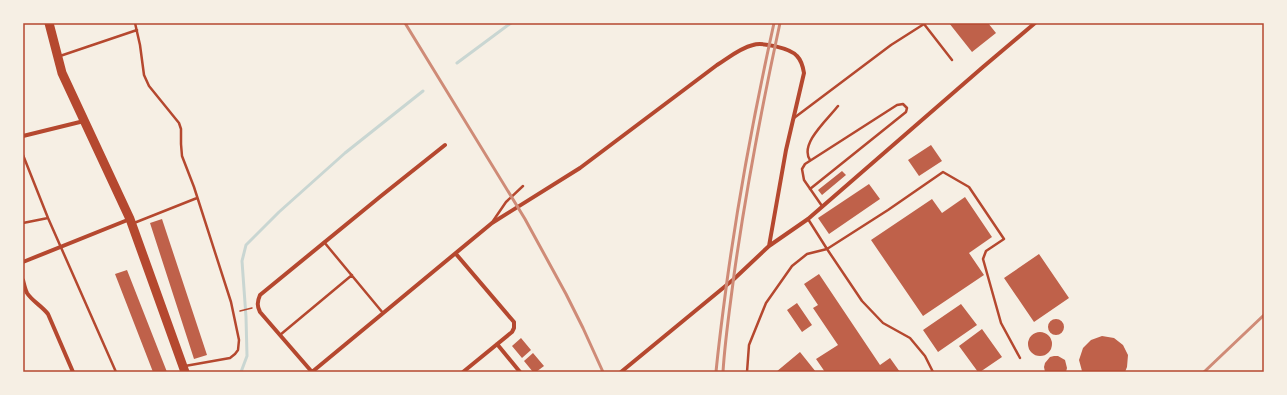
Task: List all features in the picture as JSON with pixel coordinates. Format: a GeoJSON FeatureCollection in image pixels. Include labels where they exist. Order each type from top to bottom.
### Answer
{"type":"FeatureCollection","features":[{"type":"Feature","properties":{"kind":"highway"},"geometry":{"type":"LineString","coordinates":[[48,23],[62,73],[130,222],[184,369]]}},
{"type":"Feature","properties":{"kind":"street"},"geometry":{"type":"LineString","coordinates":[[621,372],[734,279],[769,246],[808,219],[1035,23]]}},
{"type":"Feature","properties":{"kind":"street"},"geometry":{"type":"LineString","coordinates":[[445,145],[260,295],[257,301],[260,312],[312,372],[384,314],[492,223],[580,168],[717,65],[738,51],[752,45],[759,44],[786,49],[797,56],[804,73],[786,150],[769,246]]}},
{"type":"Feature","properties":{"kind":"street"},"geometry":{"type":"LineString","coordinates":[[23,136],[84,121]]}},
{"type":"Feature","properties":{"kind":"street"},"geometry":{"type":"LineString","coordinates":[[23,262],[130,222]]}},
{"type":"Feature","properties":{"kind":"street"},"geometry":{"type":"LineString","coordinates":[[456,254],[514,322],[512,332],[463,372]]}},
{"type":"Feature","properties":{"kind":"street"},"geometry":{"type":"LineString","coordinates":[[23,280],[27,293],[48,314],[73,372]]}},
{"type":"Feature","properties":{"kind":"street"},"geometry":{"type":"LineString","coordinates":[[497,344],[520,372]]}},
{"type":"Feature","properties":{"kind":"lane"},"geometry":{"type":"LineString","coordinates":[[135,23],[140,44],[144,75],[149,86],[179,123],[181,129],[180,144],[182,156],[232,302],[239,340],[238,350],[230,358],[184,369]]}},
{"type":"Feature","properties":{"kind":"lane"},"geometry":{"type":"LineString","coordinates":[[794,118],[879,54],[924,24],[952,60]]}},
{"type":"Feature","properties":{"kind":"lane"},"geometry":{"type":"LineString","coordinates":[[57,57],[136,30]]}},
{"type":"Feature","properties":{"kind":"lane"},"geometry":{"type":"LineString","coordinates":[[810,188],[906,112],[907,108],[903,104],[897,105],[805,164],[802,169],[804,180],[822,206]]}},
{"type":"Feature","properties":{"kind":"lane"},"geometry":{"type":"LineString","coordinates":[[810,160],[806,152],[809,143],[838,106]]}},
{"type":"Feature","properties":{"kind":"lane"},"geometry":{"type":"LineString","coordinates":[[23,155],[48,218],[116,372]]}},
{"type":"Feature","properties":{"kind":"lane"},"geometry":{"type":"LineString","coordinates":[[747,372],[749,345],[766,303],[792,266],[807,254],[827,249],[888,210],[943,172],[969,187],[1004,239],[986,251],[983,259],[1001,323],[1020,358]]}},
{"type":"Feature","properties":{"kind":"lane"},"geometry":{"type":"LineString","coordinates":[[492,223],[506,202],[523,186]]}},
{"type":"Feature","properties":{"kind":"lane"},"geometry":{"type":"LineString","coordinates":[[130,222],[197,198]]}},
{"type":"Feature","properties":{"kind":"lane"},"geometry":{"type":"LineString","coordinates":[[23,222],[48,218]]}},
{"type":"Feature","properties":{"kind":"lane"},"geometry":{"type":"LineString","coordinates":[[808,219],[862,301],[883,323],[910,338],[925,356],[933,372]]}},
{"type":"Feature","properties":{"kind":"lane"},"geometry":{"type":"LineString","coordinates":[[324,242],[384,314]]}},
{"type":"Feature","properties":{"kind":"lane"},"geometry":{"type":"LineString","coordinates":[[280,335],[352,275]]}},
{"type":"Feature","properties":{"kind":"path"},"geometry":{"type":"LineString","coordinates":[[234,312],[258,307]]}},
{"type":"Feature","properties":{"kind":"building"},"geometry":{"type":"Polygon","coordinates":[[[949,23],[988,23],[996,33],[972,52],[949,23]]]}},
{"type":"Feature","properties":{"kind":"building"},"geometry":{"type":"Polygon","coordinates":[[[931,145],[942,161],[919,176],[908,160],[931,145]]]}},
{"type":"Feature","properties":{"kind":"building"},"geometry":{"type":"Polygon","coordinates":[[[842,171],[846,175],[822,195],[818,190],[842,171]]]}},
{"type":"Feature","properties":{"kind":"building"},"geometry":{"type":"Polygon","coordinates":[[[869,184],[880,199],[829,234],[818,218],[869,184]]]}},
{"type":"Feature","properties":{"kind":"building"},"geometry":{"type":"Polygon","coordinates":[[[965,197],[992,237],[969,253],[984,275],[923,316],[871,240],[932,199],[942,213],[965,197]]]}},
{"type":"Feature","properties":{"kind":"building"},"geometry":{"type":"Polygon","coordinates":[[[162,219],[207,355],[194,359],[150,223],[162,219]]]}},
{"type":"Feature","properties":{"kind":"building"},"geometry":{"type":"Polygon","coordinates":[[[1039,254],[1069,298],[1034,322],[1004,278],[1039,254]]]}},
{"type":"Feature","properties":{"kind":"building"},"geometry":{"type":"Polygon","coordinates":[[[127,270],[167,372],[153,372],[115,274],[127,270]]]}},
{"type":"Feature","properties":{"kind":"building"},"geometry":{"type":"Polygon","coordinates":[[[819,274],[880,365],[890,358],[900,372],[825,372],[816,359],[838,345],[813,308],[818,305],[804,284],[819,274]]]}},
{"type":"Feature","properties":{"kind":"building"},"geometry":{"type":"Polygon","coordinates":[[[797,303],[812,325],[802,332],[787,310],[797,303]]]}},
{"type":"Feature","properties":{"kind":"building"},"geometry":{"type":"Polygon","coordinates":[[[961,304],[977,325],[938,352],[923,330],[961,304]]]}},
{"type":"Feature","properties":{"kind":"building"},"geometry":{"type":"Polygon","coordinates":[[[1056,319],[1063,324],[1064,327],[1059,334],[1056,335],[1049,330],[1048,327],[1053,320],[1056,319]]]}},
{"type":"Feature","properties":{"kind":"building"},"geometry":{"type":"Polygon","coordinates":[[[982,329],[1002,357],[978,372],[959,346],[982,329]]]}},
{"type":"Feature","properties":{"kind":"building"},"geometry":{"type":"Polygon","coordinates":[[[1040,332],[1048,336],[1052,344],[1048,352],[1040,356],[1032,352],[1028,344],[1032,336],[1040,332]]]}},
{"type":"Feature","properties":{"kind":"building"},"geometry":{"type":"Polygon","coordinates":[[[1102,336],[1114,338],[1123,345],[1128,355],[1125,372],[1082,371],[1079,360],[1083,348],[1091,340],[1102,336]]]}},
{"type":"Feature","properties":{"kind":"building"},"geometry":{"type":"Polygon","coordinates":[[[521,338],[531,350],[522,358],[512,346],[521,338]]]}},
{"type":"Feature","properties":{"kind":"building"},"geometry":{"type":"Polygon","coordinates":[[[800,352],[816,372],[776,372],[800,352]]]}},
{"type":"Feature","properties":{"kind":"building"},"geometry":{"type":"Polygon","coordinates":[[[533,353],[544,366],[536,372],[533,372],[524,361],[533,353]]]}},
{"type":"Feature","properties":{"kind":"building"},"geometry":{"type":"Polygon","coordinates":[[[1058,356],[1065,360],[1067,368],[1066,372],[1045,372],[1045,363],[1050,357],[1058,356]]]}},
{"type":"Feature","properties":{"kind":"waterway"},"geometry":{"type":"LineString","coordinates":[[457,63],[511,23]]}},
{"type":"Feature","properties":{"kind":"waterway"},"geometry":{"type":"LineString","coordinates":[[241,372],[247,356],[242,261],[246,245],[279,212],[345,153],[423,91]]}},
{"type":"Feature","properties":{"kind":"railway"},"geometry":{"type":"LineString","coordinates":[[405,23],[525,219],[566,294],[603,372]]}},
{"type":"Feature","properties":{"kind":"railway"},"geometry":{"type":"LineString","coordinates":[[716,372],[742,184],[774,23]]}},
{"type":"Feature","properties":{"kind":"railway"},"geometry":{"type":"LineString","coordinates":[[723,372],[729,311],[749,180],[780,23]]}},
{"type":"Feature","properties":{"kind":"railway"},"geometry":{"type":"LineString","coordinates":[[1204,372],[1264,315]]}}]}
